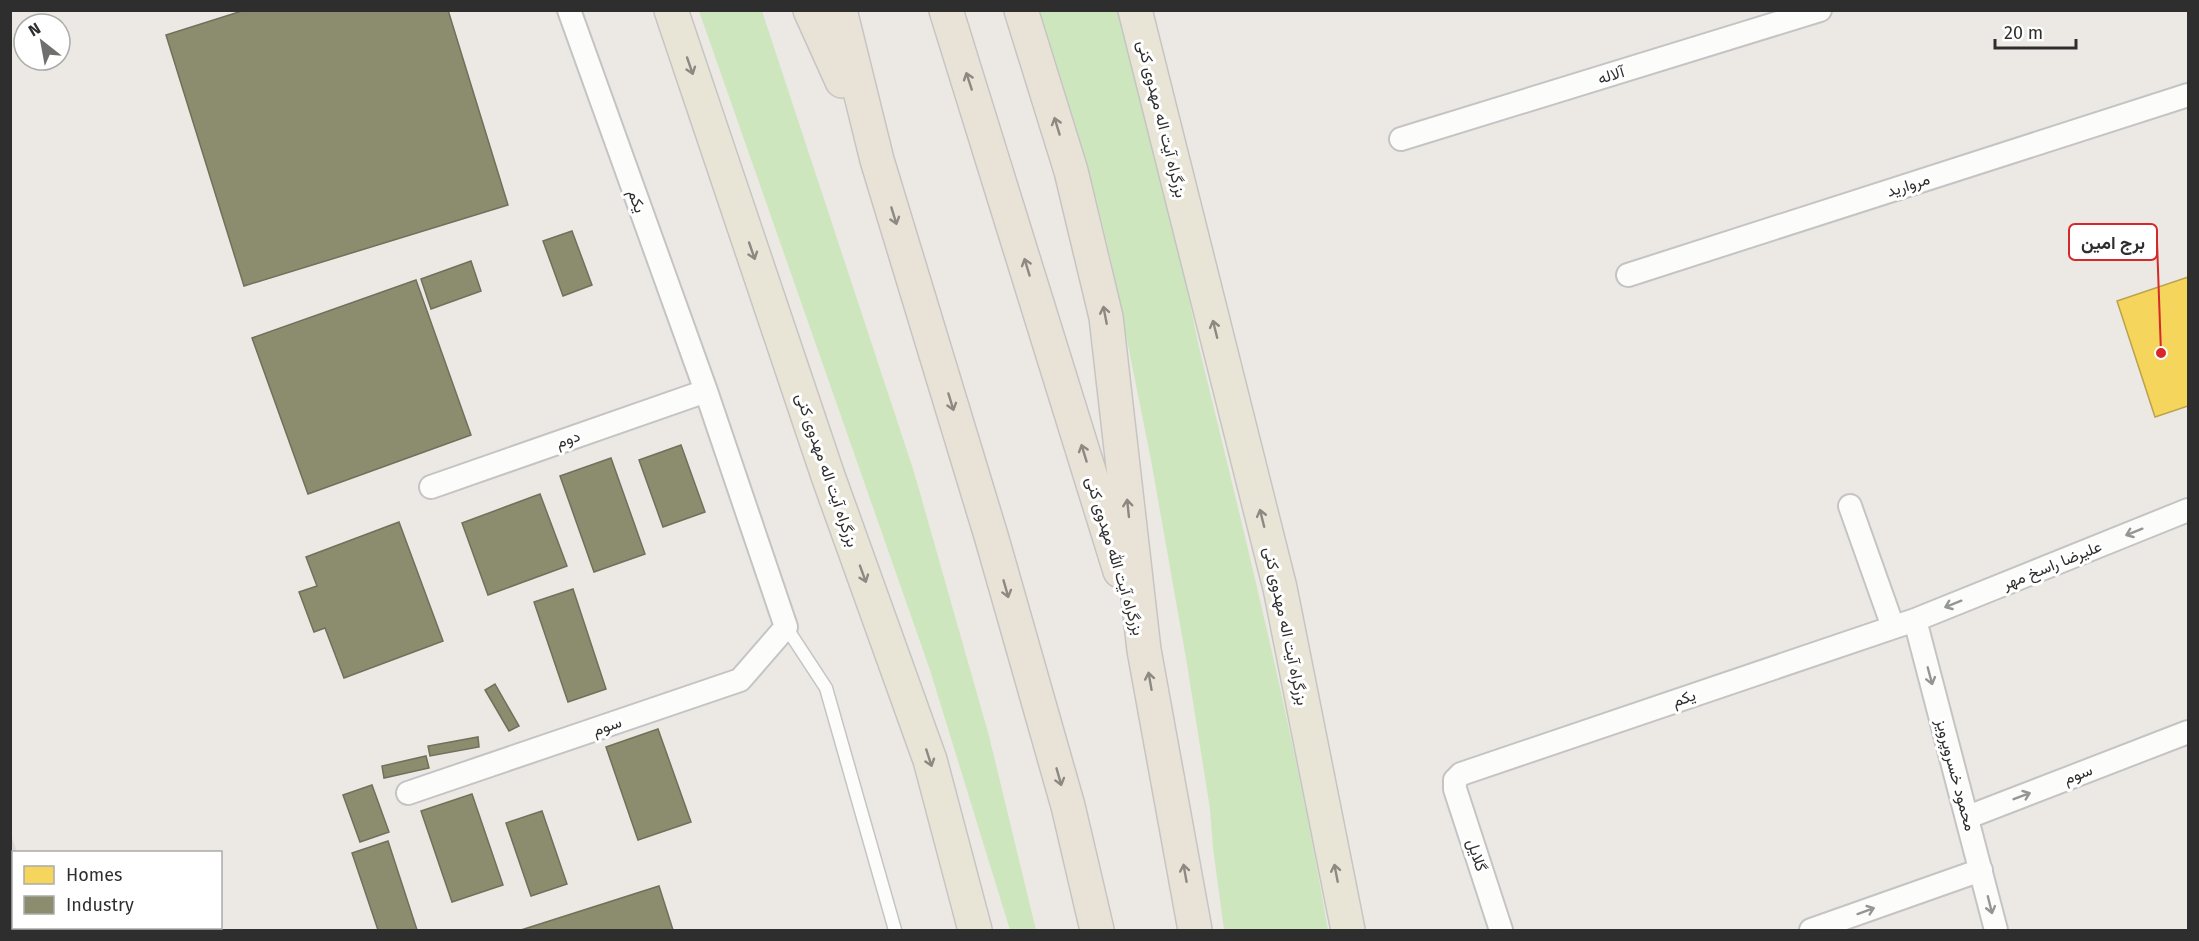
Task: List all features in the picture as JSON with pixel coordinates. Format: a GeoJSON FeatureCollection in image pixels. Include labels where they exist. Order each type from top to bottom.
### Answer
{"type":"FeatureCollection","features":[{"type":"Feature","properties":{"kind":"highway"},"geometry":{"type":"LineString","coordinates":[[810,10],[877,160]]}},
{"type":"Feature","properties":{"kind":"highway"},"geometry":{"type":"LineString","coordinates":[[840,10],[877,160],[992,539],[1062,784],[1097,930]]}},
{"type":"Feature","properties":{"kind":"highway","name":"بزرگراه آیت الله مهدوی کنی"},"geometry":{"type":"LineString","coordinates":[[946,10],[1024,256],[1144,650]]}},
{"type":"Feature","properties":{"kind":"highway","name":"بزرگراه آیت الله مهدوی کنی"},"geometry":{"type":"LineString","coordinates":[[1021,10],[1071,171],[1106,317],[1144,650]]}},
{"type":"Feature","properties":{"kind":"highway"},"geometry":{"type":"LineString","coordinates":[[1144,650],[1195,930]]}},
{"type":"Feature","properties":{"kind":"main road","name":"بزرگراه آیت اله مهدوی کنی"},"geometry":{"type":"LineString","coordinates":[[671,10],[828,476],[930,760],[975,930]]}},
{"type":"Feature","properties":{"kind":"main road","name":"بزرگراه آیت اله مهدوی کنی"},"geometry":{"type":"LineString","coordinates":[[1135,10],[1280,588],[1348,930]]}},
{"type":"Feature","properties":{"kind":"street","name":"یکم"},"geometry":{"type":"LineString","coordinates":[[569,10],[705,391]]}},
{"type":"Feature","properties":{"kind":"street","name":"آلاله"},"geometry":{"type":"LineString","coordinates":[[1401,139],[1820,10]]}},
{"type":"Feature","properties":{"kind":"street","name":"مروارید"},"geometry":{"type":"LineString","coordinates":[[1628,275],[2188,95]]}},
{"type":"Feature","properties":{"kind":"street","name":"دوم"},"geometry":{"type":"LineString","coordinates":[[431,487],[705,391]]}},
{"type":"Feature","properties":{"kind":"street"},"geometry":{"type":"LineString","coordinates":[[705,391],[786,627]]}},
{"type":"Feature","properties":{"kind":"street"},"geometry":{"type":"LineString","coordinates":[[1850,506],[1893,627]]}},
{"type":"Feature","properties":{"kind":"street","name":"علیرضا راسخ مهر"},"geometry":{"type":"LineString","coordinates":[[1915,620],[2188,510]]}},
{"type":"Feature","properties":{"kind":"street","name":"یکم"},"geometry":{"type":"LineString","coordinates":[[1455,780],[1461,774],[1472,770],[1915,620]]}},
{"type":"Feature","properties":{"kind":"street","name":"محمود خسروپرویز"},"geometry":{"type":"LineString","coordinates":[[1915,620],[1996,930]]}},
{"type":"Feature","properties":{"kind":"street","name":"سوم"},"geometry":{"type":"LineString","coordinates":[[408,793],[740,680],[786,627]]}},
{"type":"Feature","properties":{"kind":"street","name":"سوم"},"geometry":{"type":"LineString","coordinates":[[1968,817],[2188,732]]}},
{"type":"Feature","properties":{"kind":"street","name":"گلایل"},"geometry":{"type":"LineString","coordinates":[[1455,780],[1455,789],[1501,930]]}},
{"type":"Feature","properties":{"kind":"street"},"geometry":{"type":"LineString","coordinates":[[1811,930],[1981,870]]}},
{"type":"Feature","properties":{"kind":"lane"},"geometry":{"type":"LineString","coordinates":[[786,627],[826,688],[896,930]]}},
{"type":"Feature","properties":{"kind":"shaded area"},"geometry":{"type":"Polygon","coordinates":[[[11,835],[17,851],[12,851],[12,929],[44,930],[11,930],[11,835]]]}},
{"type":"Feature","properties":{"kind":"green space"},"geometry":{"type":"Polygon","coordinates":[[[699,11],[762,11],[914,472],[989,736],[1036,930],[1010,930],[930,670],[699,11]]]}},
{"type":"Feature","properties":{"kind":"green space"},"geometry":{"type":"Polygon","coordinates":[[[1039,11],[1118,11],[1173,224],[1199,347],[1269,638],[1301,783],[1328,930],[1224,930],[1210,809],[1187,664],[1151,460],[1111,260],[1096,198],[1039,11]]]}},
{"type":"Feature","properties":{"kind":"building: Homes"},"geometry":{"type":"Polygon","coordinates":[[[2188,277],[2188,406],[2155,417],[2117,301],[2188,277]]]}},
{"type":"Feature","properties":{"kind":"building: Industry"},"geometry":{"type":"Polygon","coordinates":[[[245,10],[448,10],[508,205],[244,286],[166,35],[245,10]]]}},
{"type":"Feature","properties":{"kind":"building: Industry"},"geometry":{"type":"Polygon","coordinates":[[[572,231],[592,285],[563,296],[543,241],[572,231]]]}},
{"type":"Feature","properties":{"kind":"building: Industry"},"geometry":{"type":"Polygon","coordinates":[[[471,261],[481,291],[431,309],[421,279],[471,261]]]}},
{"type":"Feature","properties":{"kind":"building: Industry"},"geometry":{"type":"Polygon","coordinates":[[[416,280],[471,435],[308,494],[252,338],[416,280]]]}},
{"type":"Feature","properties":{"kind":"building: Industry"},"geometry":{"type":"Polygon","coordinates":[[[681,445],[705,512],[663,527],[639,460],[681,445]]]}},
{"type":"Feature","properties":{"kind":"building: Industry"},"geometry":{"type":"Polygon","coordinates":[[[611,458],[645,554],[594,572],[560,476],[611,458]]]}},
{"type":"Feature","properties":{"kind":"building: Industry"},"geometry":{"type":"Polygon","coordinates":[[[540,494],[567,566],[488,595],[462,523],[540,494]]]}},
{"type":"Feature","properties":{"kind":"building: Industry"},"geometry":{"type":"Polygon","coordinates":[[[399,522],[443,641],[344,678],[325,628],[314,632],[299,592],[317,586],[306,557],[399,522]]]}},
{"type":"Feature","properties":{"kind":"building: Industry"},"geometry":{"type":"Polygon","coordinates":[[[573,589],[606,689],[568,702],[534,602],[573,589]]]}},
{"type":"Feature","properties":{"kind":"building: Industry"},"geometry":{"type":"Polygon","coordinates":[[[495,684],[519,726],[509,731],[485,690],[495,684]]]}},
{"type":"Feature","properties":{"kind":"building: Industry"},"geometry":{"type":"Polygon","coordinates":[[[658,729],[691,822],[638,840],[606,747],[658,729]]]}},
{"type":"Feature","properties":{"kind":"building: Industry"},"geometry":{"type":"Polygon","coordinates":[[[478,737],[479,747],[430,756],[428,746],[478,737]]]}},
{"type":"Feature","properties":{"kind":"building: Industry"},"geometry":{"type":"Polygon","coordinates":[[[426,756],[429,768],[384,778],[382,766],[426,756]]]}},
{"type":"Feature","properties":{"kind":"building: Industry"},"geometry":{"type":"Polygon","coordinates":[[[372,785],[389,832],[360,842],[343,795],[372,785]]]}},
{"type":"Feature","properties":{"kind":"building: Industry"},"geometry":{"type":"Polygon","coordinates":[[[472,794],[503,885],[452,902],[421,811],[472,794]]]}},
{"type":"Feature","properties":{"kind":"building: Industry"},"geometry":{"type":"Polygon","coordinates":[[[542,811],[567,884],[531,896],[506,823],[542,811]]]}},
{"type":"Feature","properties":{"kind":"building: Industry"},"geometry":{"type":"Polygon","coordinates":[[[388,841],[417,930],[378,930],[352,853],[388,841]]]}},
{"type":"Feature","properties":{"kind":"building: Industry"},"geometry":{"type":"Polygon","coordinates":[[[659,886],[673,930],[521,930],[659,886]]]}},
{"type":"Feature","properties":{"kind":"place","name":"برج امین"},"geometry":{"type":"Point","coordinates":[2161,353]}}]}
